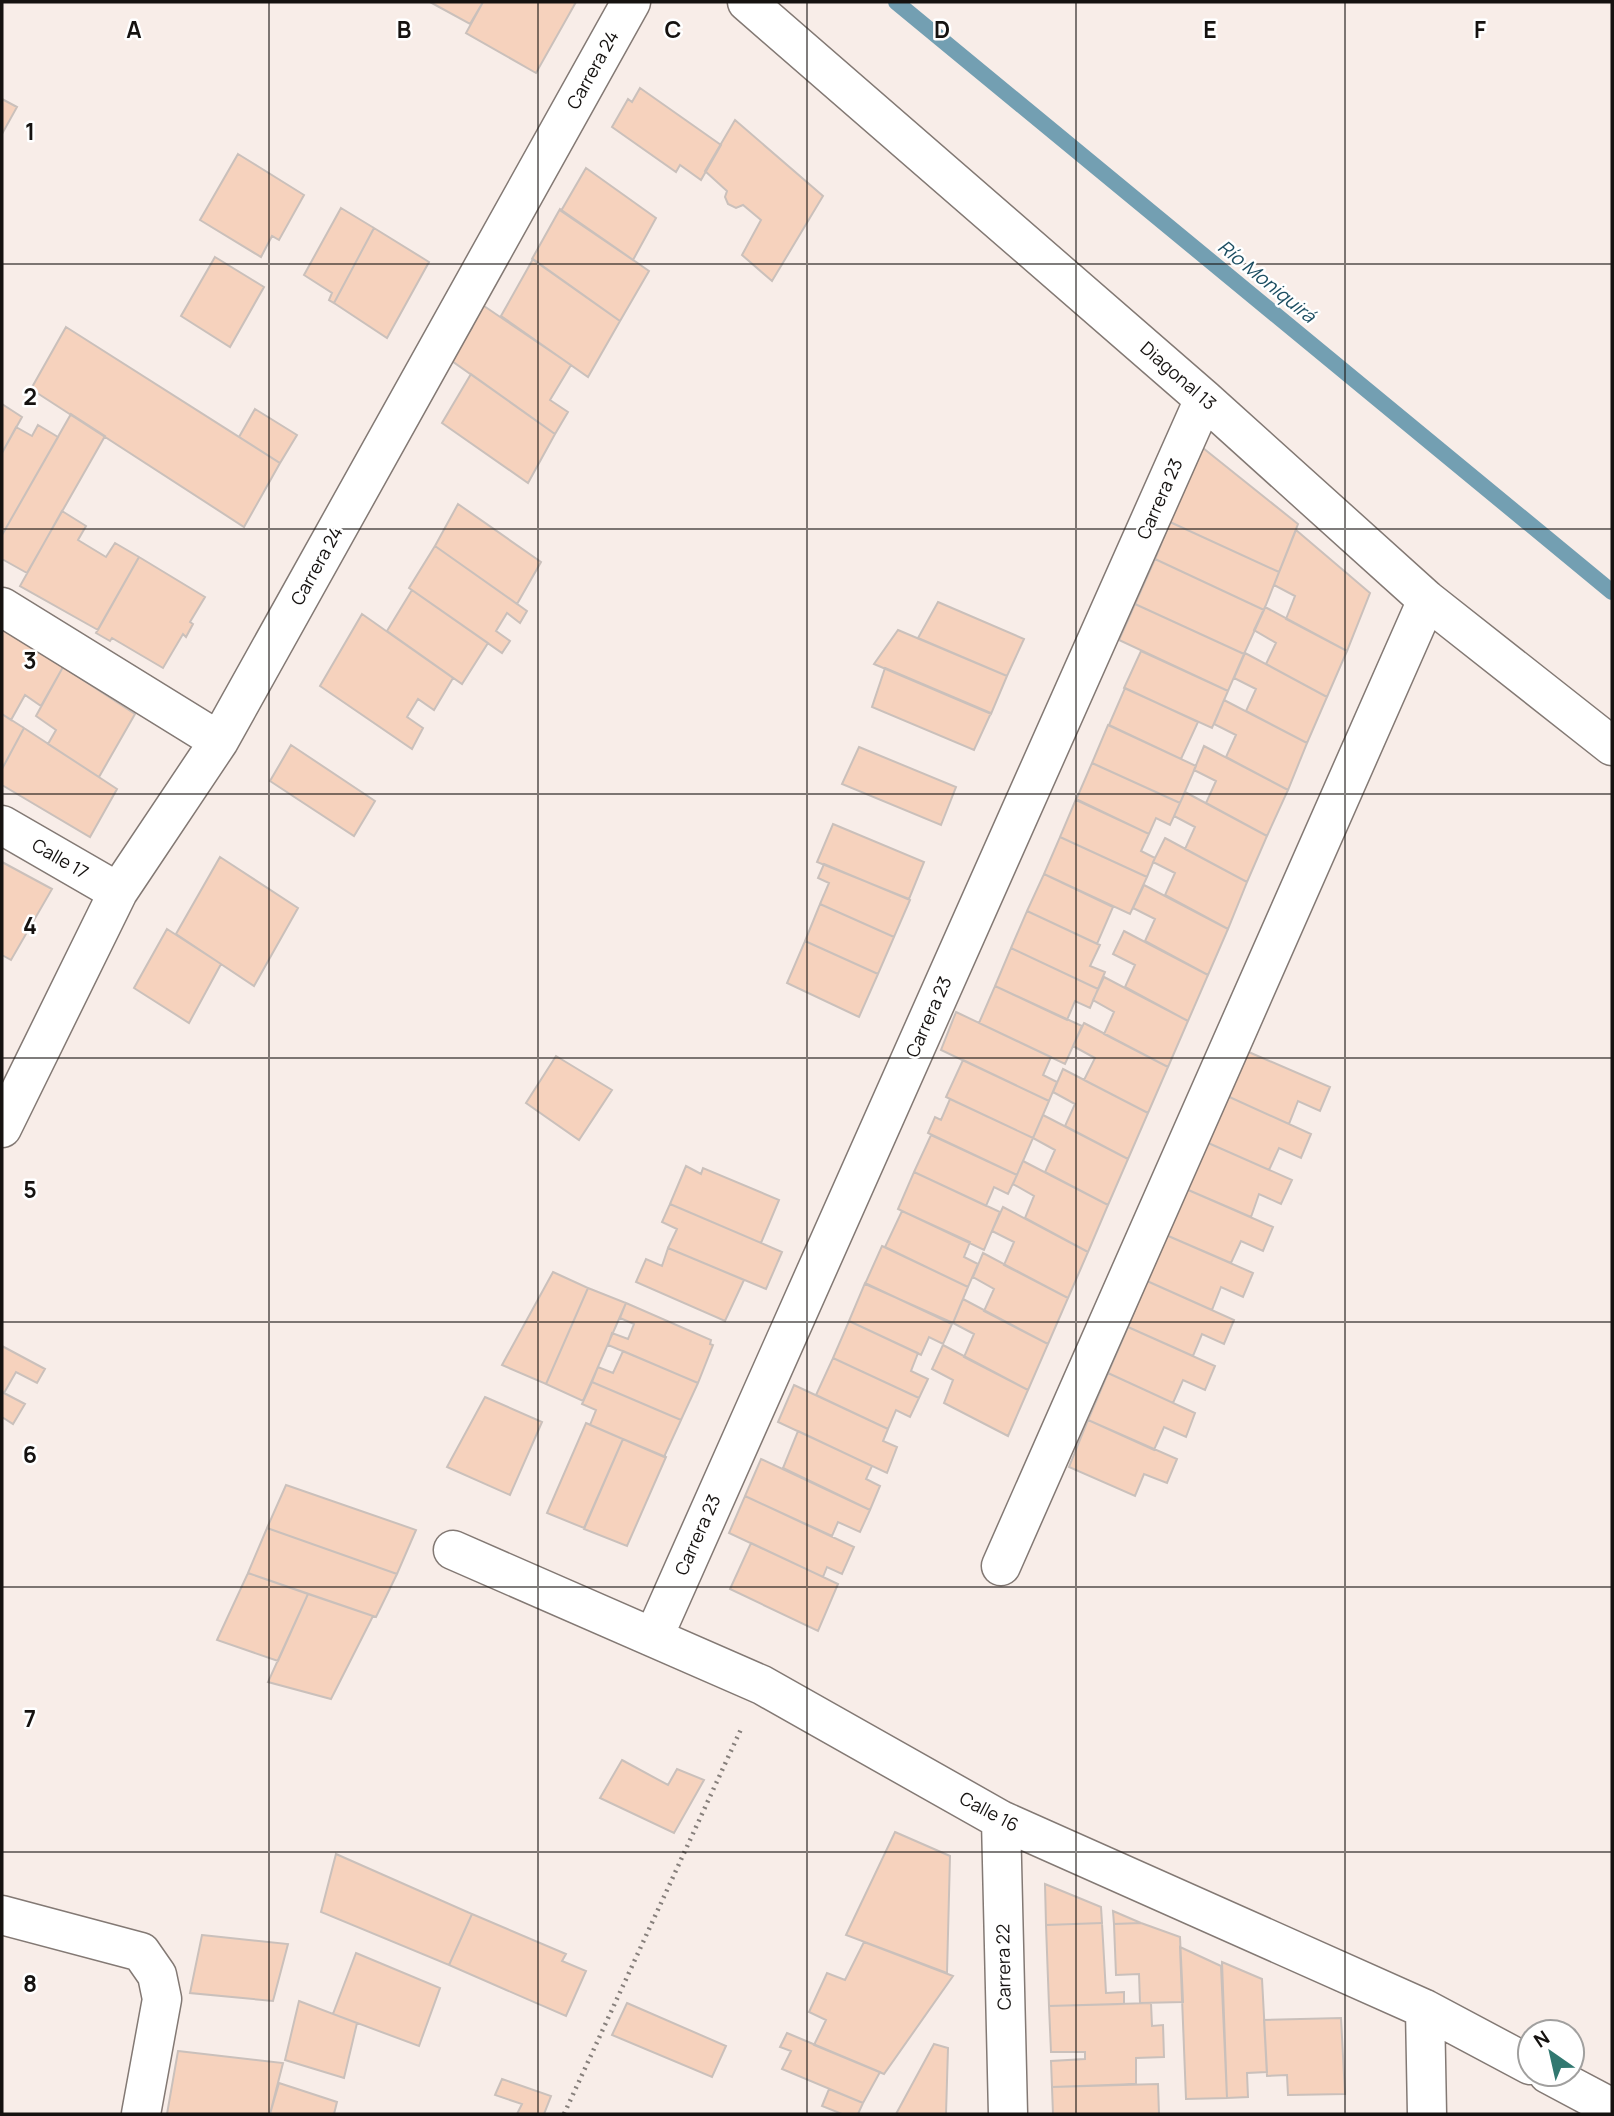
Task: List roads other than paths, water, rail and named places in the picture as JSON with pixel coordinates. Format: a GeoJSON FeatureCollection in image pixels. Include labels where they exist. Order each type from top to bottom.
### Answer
{"type":"FeatureCollection","features":[{"type":"Feature","properties":{"kind":"street","name":"Carrera 24"},"geometry":{"type":"LineString","coordinates":[[2,1128],[118,892],[219,741],[631,2]]}},
{"type":"Feature","properties":{"kind":"street","name":"Diagonal 13"},"geometry":{"type":"LineString","coordinates":[[747,2],[1204,399],[1427,600],[1612,746]]}},
{"type":"Feature","properties":{"kind":"street","name":"Carrera 23"},"geometry":{"type":"LineString","coordinates":[[654,1636],[1204,399]]}},
{"type":"Feature","properties":{"kind":"street"},"geometry":{"type":"LineString","coordinates":[[1001,1566],[1427,600]]}},
{"type":"Feature","properties":{"kind":"street"},"geometry":{"type":"LineString","coordinates":[[2,607],[219,741]]}},
{"type":"Feature","properties":{"kind":"street","name":"Calle 17"},"geometry":{"type":"LineString","coordinates":[[2,825],[118,892]]}},
{"type":"Feature","properties":{"kind":"street","name":"Calle 16"},"geometry":{"type":"LineString","coordinates":[[453,1550],[762,1685],[1001,1821],[1425,2009],[1516,2058]]}},
{"type":"Feature","properties":{"kind":"street","name":"Carrera 22"},"geometry":{"type":"LineString","coordinates":[[1001,1821],[1008,2114]]}},
{"type":"Feature","properties":{"kind":"street"},"geometry":{"type":"LineString","coordinates":[[2,1915],[141,1952],[157,1975],[162,1998],[141,2114]]}},
{"type":"Feature","properties":{"kind":"street"},"geometry":{"type":"LineString","coordinates":[[1425,2009],[1427,2114]]}},
{"type":"Feature","properties":{"kind":"street"},"geometry":{"type":"LineString","coordinates":[[1574,2088],[1612,2108]]}},
{"type":"Feature","properties":{"kind":"waterway","name":"Río Moniquirá"},"geometry":{"type":"LineString","coordinates":[[896,2],[1612,592]]}}]}
